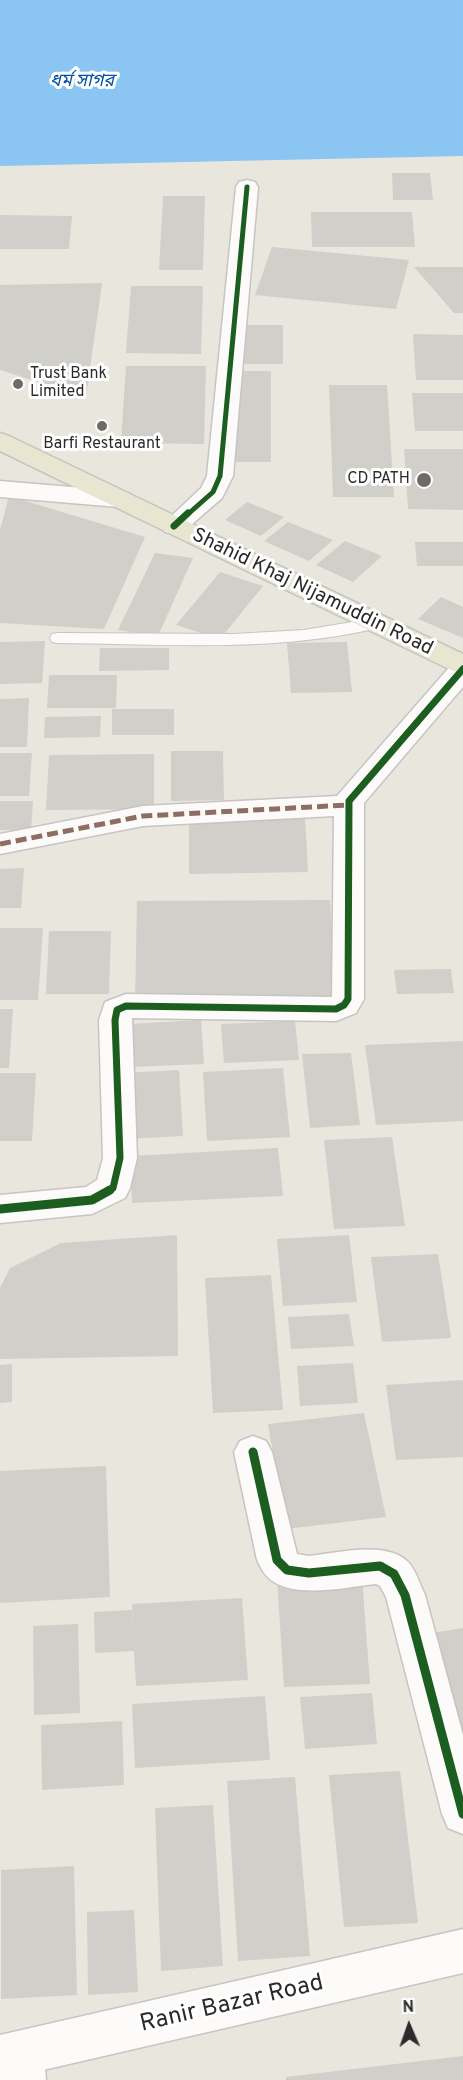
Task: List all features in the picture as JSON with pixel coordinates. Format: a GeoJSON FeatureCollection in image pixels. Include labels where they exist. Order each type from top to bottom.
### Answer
{"type":"FeatureCollection","features":[{"type":"Feature","properties":{"kind":"main road","name":"Shahid Khaj Nijamuddin Road"},"geometry":{"type":"LineString","coordinates":[[0,441],[463,667]]}},
{"type":"Feature","properties":{"kind":"street"},"geometry":{"type":"LineString","coordinates":[[174,526],[213,492],[220,476],[248,187]]}},
{"type":"Feature","properties":{"kind":"street"},"geometry":{"type":"LineString","coordinates":[[0,489],[119,499]]}},
{"type":"Feature","properties":{"kind":"street"},"geometry":{"type":"LineString","coordinates":[[0,1209],[92,1200],[113,1188],[120,1158],[115,1020],[117,1010],[126,1006],[336,1009],[344,1005],[348,999],[349,801],[463,667]]}},
{"type":"Feature","properties":{"kind":"street"},"geometry":{"type":"LineString","coordinates":[[0,844],[143,816],[349,805]]}},
{"type":"Feature","properties":{"kind":"street"},"geometry":{"type":"LineString","coordinates":[[253,1452],[277,1560],[287,1570],[309,1573],[380,1566],[394,1574],[405,1595],[463,1814]]}},
{"type":"Feature","properties":{"kind":"street","name":"Ranir Bazar Road"},"geometry":{"type":"LineString","coordinates":[[15,2064],[463,1951]]}},
{"type":"Feature","properties":{"kind":"lane"},"geometry":{"type":"LineString","coordinates":[[58,638],[234,639],[304,635],[376,623]]}},
{"type":"Feature","properties":{"kind":"water","name":"ধর্ম সাগর"},"geometry":{"type":"Polygon","coordinates":[[[0,0],[463,0],[463,156],[0,166],[0,0]]]}},
{"type":"Feature","properties":{"kind":"building"},"geometry":{"type":"Polygon","coordinates":[[[392,173],[430,173],[433,200],[393,200],[392,173]]]}},
{"type":"Feature","properties":{"kind":"building"},"geometry":{"type":"Polygon","coordinates":[[[163,196],[205,196],[203,270],[159,270],[163,196]]]}},
{"type":"Feature","properties":{"kind":"building"},"geometry":{"type":"Polygon","coordinates":[[[311,212],[412,212],[415,247],[312,247],[311,212]]]}},
{"type":"Feature","properties":{"kind":"building"},"geometry":{"type":"Polygon","coordinates":[[[0,215],[72,216],[69,249],[0,249],[0,215]]]}},
{"type":"Feature","properties":{"kind":"building"},"geometry":{"type":"Polygon","coordinates":[[[272,247],[409,260],[396,309],[255,295],[272,247]]]}},
{"type":"Feature","properties":{"kind":"building"},"geometry":{"type":"Polygon","coordinates":[[[414,267],[463,267],[463,313],[454,313],[414,267]]]}},
{"type":"Feature","properties":{"kind":"building"},"geometry":{"type":"Polygon","coordinates":[[[102,283],[86,397],[0,370],[0,285],[102,283]]]}},
{"type":"Feature","properties":{"kind":"building"},"geometry":{"type":"Polygon","coordinates":[[[131,286],[203,286],[201,354],[126,353],[131,286]]]}},
{"type":"Feature","properties":{"kind":"building"},"geometry":{"type":"Polygon","coordinates":[[[242,325],[283,325],[283,364],[242,364],[242,325]]]}},
{"type":"Feature","properties":{"kind":"building"},"geometry":{"type":"Polygon","coordinates":[[[413,334],[463,335],[463,380],[416,380],[413,334]]]}},
{"type":"Feature","properties":{"kind":"building"},"geometry":{"type":"Polygon","coordinates":[[[126,366],[206,366],[204,444],[121,443],[126,366]]]}},
{"type":"Feature","properties":{"kind":"building"},"geometry":{"type":"Polygon","coordinates":[[[236,371],[271,371],[271,462],[236,462],[236,371]]]}},
{"type":"Feature","properties":{"kind":"building"},"geometry":{"type":"Polygon","coordinates":[[[329,385],[387,385],[394,497],[333,497],[329,385]]]}},
{"type":"Feature","properties":{"kind":"building"},"geometry":{"type":"Polygon","coordinates":[[[412,393],[463,393],[463,431],[415,431],[412,393]]]}},
{"type":"Feature","properties":{"kind":"building"},"geometry":{"type":"Polygon","coordinates":[[[404,449],[463,449],[463,510],[408,509],[404,449]]]}},
{"type":"Feature","properties":{"kind":"building"},"geometry":{"type":"Polygon","coordinates":[[[9,496],[145,537],[104,629],[0,623],[0,530],[9,496]]]}},
{"type":"Feature","properties":{"kind":"building"},"geometry":{"type":"Polygon","coordinates":[[[247,502],[284,517],[261,536],[225,520],[247,502]]]}},
{"type":"Feature","properties":{"kind":"building"},"geometry":{"type":"Polygon","coordinates":[[[288,522],[333,540],[309,561],[264,541],[288,522]]]}},
{"type":"Feature","properties":{"kind":"building"},"geometry":{"type":"Polygon","coordinates":[[[345,541],[382,556],[353,582],[316,565],[345,541]]]}},
{"type":"Feature","properties":{"kind":"building"},"geometry":{"type":"Polygon","coordinates":[[[415,542],[463,542],[463,566],[417,566],[415,542]]]}},
{"type":"Feature","properties":{"kind":"building"},"geometry":{"type":"Polygon","coordinates":[[[155,553],[193,558],[158,636],[118,630],[155,553]]]}},
{"type":"Feature","properties":{"kind":"building"},"geometry":{"type":"Polygon","coordinates":[[[220,572],[263,586],[220,639],[176,625],[220,572]]]}},
{"type":"Feature","properties":{"kind":"building"},"geometry":{"type":"Polygon","coordinates":[[[441,597],[463,607],[463,638],[418,619],[441,597]]]}},
{"type":"Feature","properties":{"kind":"building"},"geometry":{"type":"Polygon","coordinates":[[[45,641],[42,683],[0,684],[0,642],[45,641]]]}},
{"type":"Feature","properties":{"kind":"building"},"geometry":{"type":"Polygon","coordinates":[[[347,642],[352,692],[291,693],[287,643],[347,642]]]}},
{"type":"Feature","properties":{"kind":"building"},"geometry":{"type":"Polygon","coordinates":[[[100,648],[169,648],[169,670],[99,671],[100,648]]]}},
{"type":"Feature","properties":{"kind":"building"},"geometry":{"type":"Polygon","coordinates":[[[49,675],[117,675],[116,708],[47,708],[49,675]]]}},
{"type":"Feature","properties":{"kind":"building"},"geometry":{"type":"Polygon","coordinates":[[[29,698],[27,747],[0,747],[0,699],[29,698]]]}},
{"type":"Feature","properties":{"kind":"building"},"geometry":{"type":"Polygon","coordinates":[[[112,709],[174,709],[174,735],[112,735],[112,709]]]}},
{"type":"Feature","properties":{"kind":"building"},"geometry":{"type":"Polygon","coordinates":[[[101,716],[100,737],[44,738],[45,717],[101,716]]]}},
{"type":"Feature","properties":{"kind":"building"},"geometry":{"type":"Polygon","coordinates":[[[171,751],[223,751],[224,800],[171,801],[171,751]]]}},
{"type":"Feature","properties":{"kind":"building"},"geometry":{"type":"Polygon","coordinates":[[[0,753],[32,753],[29,796],[0,796],[0,753]]]}},
{"type":"Feature","properties":{"kind":"building"},"geometry":{"type":"Polygon","coordinates":[[[154,754],[154,809],[46,810],[49,755],[154,754]]]}},
{"type":"Feature","properties":{"kind":"building"},"geometry":{"type":"Polygon","coordinates":[[[0,801],[33,801],[31,830],[0,830],[0,801]]]}},
{"type":"Feature","properties":{"kind":"building"},"geometry":{"type":"Polygon","coordinates":[[[305,817],[308,872],[189,874],[189,819],[305,817]]]}},
{"type":"Feature","properties":{"kind":"building"},"geometry":{"type":"Polygon","coordinates":[[[24,868],[21,908],[0,908],[0,869],[24,868]]]}},
{"type":"Feature","properties":{"kind":"building"},"geometry":{"type":"Polygon","coordinates":[[[330,900],[335,1002],[135,1003],[137,901],[330,900]]]}},
{"type":"Feature","properties":{"kind":"building"},"geometry":{"type":"Polygon","coordinates":[[[0,928],[43,928],[38,1000],[0,1000],[0,928]]]}},
{"type":"Feature","properties":{"kind":"building"},"geometry":{"type":"Polygon","coordinates":[[[49,931],[111,931],[109,994],[46,994],[49,931]]]}},
{"type":"Feature","properties":{"kind":"building"},"geometry":{"type":"Polygon","coordinates":[[[451,969],[454,993],[397,994],[394,970],[451,969]]]}},
{"type":"Feature","properties":{"kind":"building"},"geometry":{"type":"Polygon","coordinates":[[[0,1009],[13,1009],[9,1068],[0,1068],[0,1009]]]}},
{"type":"Feature","properties":{"kind":"building"},"geometry":{"type":"Polygon","coordinates":[[[201,1020],[204,1064],[131,1067],[129,1024],[201,1020]]]}},
{"type":"Feature","properties":{"kind":"building"},"geometry":{"type":"Polygon","coordinates":[[[295,1021],[299,1060],[224,1063],[221,1024],[295,1021]]]}},
{"type":"Feature","properties":{"kind":"building"},"geometry":{"type":"Polygon","coordinates":[[[463,1041],[463,1121],[376,1125],[365,1045],[463,1041]]]}},
{"type":"Feature","properties":{"kind":"building"},"geometry":{"type":"Polygon","coordinates":[[[351,1053],[360,1125],[310,1128],[302,1054],[351,1053]]]}},
{"type":"Feature","properties":{"kind":"building"},"geometry":{"type":"Polygon","coordinates":[[[283,1068],[290,1137],[207,1141],[203,1072],[283,1068]]]}},
{"type":"Feature","properties":{"kind":"building"},"geometry":{"type":"Polygon","coordinates":[[[179,1070],[183,1136],[124,1139],[122,1073],[179,1070]]]}},
{"type":"Feature","properties":{"kind":"building"},"geometry":{"type":"Polygon","coordinates":[[[0,1073],[36,1073],[32,1141],[0,1141],[0,1073]]]}},
{"type":"Feature","properties":{"kind":"building"},"geometry":{"type":"Polygon","coordinates":[[[392,1137],[405,1226],[334,1229],[324,1140],[392,1137]]]}},
{"type":"Feature","properties":{"kind":"building"},"geometry":{"type":"Polygon","coordinates":[[[278,1148],[283,1196],[132,1203],[130,1156],[278,1148]]]}},
{"type":"Feature","properties":{"kind":"building"},"geometry":{"type":"Polygon","coordinates":[[[177,1235],[178,1356],[0,1359],[0,1288],[10,1268],[61,1243],[177,1235]]]}},
{"type":"Feature","properties":{"kind":"building"},"geometry":{"type":"Polygon","coordinates":[[[349,1235],[357,1302],[283,1306],[277,1239],[349,1235]]]}},
{"type":"Feature","properties":{"kind":"building"},"geometry":{"type":"Polygon","coordinates":[[[438,1254],[451,1338],[382,1342],[371,1257],[438,1254]]]}},
{"type":"Feature","properties":{"kind":"building"},"geometry":{"type":"Polygon","coordinates":[[[271,1275],[283,1410],[213,1413],[205,1278],[271,1275]]]}},
{"type":"Feature","properties":{"kind":"building"},"geometry":{"type":"Polygon","coordinates":[[[349,1314],[354,1346],[291,1349],[288,1317],[349,1314]]]}},
{"type":"Feature","properties":{"kind":"building"},"geometry":{"type":"Polygon","coordinates":[[[353,1363],[358,1403],[300,1406],[297,1366],[353,1363]]]}},
{"type":"Feature","properties":{"kind":"building"},"geometry":{"type":"Polygon","coordinates":[[[12,1364],[12,1402],[0,1403],[0,1365],[12,1364]]]}},
{"type":"Feature","properties":{"kind":"building"},"geometry":{"type":"Polygon","coordinates":[[[463,1380],[463,1457],[396,1460],[386,1385],[463,1380]]]}},
{"type":"Feature","properties":{"kind":"building"},"geometry":{"type":"Polygon","coordinates":[[[364,1413],[386,1517],[286,1529],[268,1424],[364,1413]]]}},
{"type":"Feature","properties":{"kind":"building"},"geometry":{"type":"Polygon","coordinates":[[[106,1466],[110,1597],[0,1603],[0,1471],[106,1466]]]}},
{"type":"Feature","properties":{"kind":"building"},"geometry":{"type":"Polygon","coordinates":[[[362,1577],[370,1684],[284,1687],[277,1579],[362,1577]]]}},
{"type":"Feature","properties":{"kind":"building"},"geometry":{"type":"Polygon","coordinates":[[[242,1598],[248,1680],[136,1686],[134,1651],[95,1653],[94,1612],[132,1610],[134,1634],[132,1604],[242,1598]]]}},
{"type":"Feature","properties":{"kind":"building"},"geometry":{"type":"Polygon","coordinates":[[[78,1624],[80,1713],[34,1715],[33,1626],[78,1624]]]}},
{"type":"Feature","properties":{"kind":"building"},"geometry":{"type":"Polygon","coordinates":[[[463,1628],[463,1748],[432,1633],[463,1628]]]}},
{"type":"Feature","properties":{"kind":"building"},"geometry":{"type":"Polygon","coordinates":[[[372,1693],[377,1744],[305,1749],[300,1697],[372,1693]]]}},
{"type":"Feature","properties":{"kind":"building"},"geometry":{"type":"Polygon","coordinates":[[[265,1696],[270,1760],[135,1768],[132,1704],[265,1696]]]}},
{"type":"Feature","properties":{"kind":"building"},"geometry":{"type":"Polygon","coordinates":[[[122,1721],[124,1785],[42,1790],[41,1725],[122,1721]]]}},
{"type":"Feature","properties":{"kind":"building"},"geometry":{"type":"Polygon","coordinates":[[[400,1771],[418,1923],[344,1927],[329,1775],[400,1771]]]}},
{"type":"Feature","properties":{"kind":"building"},"geometry":{"type":"Polygon","coordinates":[[[295,1777],[310,1956],[238,1961],[227,1781],[295,1777]]]}},
{"type":"Feature","properties":{"kind":"building"},"geometry":{"type":"Polygon","coordinates":[[[213,1805],[223,1966],[161,1971],[155,1808],[213,1805]]]}},
{"type":"Feature","properties":{"kind":"building"},"geometry":{"type":"Polygon","coordinates":[[[74,1866],[77,1995],[1,1999],[1,1870],[74,1866]]]}},
{"type":"Feature","properties":{"kind":"building"},"geometry":{"type":"Polygon","coordinates":[[[134,1910],[138,1992],[88,1995],[87,1912],[134,1910]]]}},
{"type":"Feature","properties":{"kind":"building"},"geometry":{"type":"Polygon","coordinates":[[[463,2056],[463,2080],[286,2080],[286,2077],[463,2056]]]}},
{"type":"Feature","properties":{"kind":"marked path"},"geometry":{"type":"LineString","coordinates":[[0,844],[143,816],[349,805]]}},
{"type":"Feature","properties":{"kind":"cycle path"},"geometry":{"type":"LineString","coordinates":[[174,526],[213,492],[220,476],[247,187]]}},
{"type":"Feature","properties":{"kind":"cycle path"},"geometry":{"type":"LineString","coordinates":[[0,1209],[92,1200],[113,1188],[120,1158],[115,1020],[117,1010],[126,1006],[336,1009],[344,1005],[348,999],[349,801],[463,669]]}},
{"type":"Feature","properties":{"kind":"cycle path"},"geometry":{"type":"LineString","coordinates":[[253,1452],[277,1560],[287,1570],[309,1573],[380,1566],[394,1574],[405,1595],[463,1814]]}},
{"type":"Feature","properties":{"kind":"place","name":"Trust Bank Limited"},"geometry":{"type":"Point","coordinates":[18,384]}},
{"type":"Feature","properties":{"kind":"place","name":"Barfi Restaurant"},"geometry":{"type":"Point","coordinates":[102,426]}},
{"type":"Feature","properties":{"kind":"place","name":"CD PATH"},"geometry":{"type":"Point","coordinates":[424,480]}}]}
